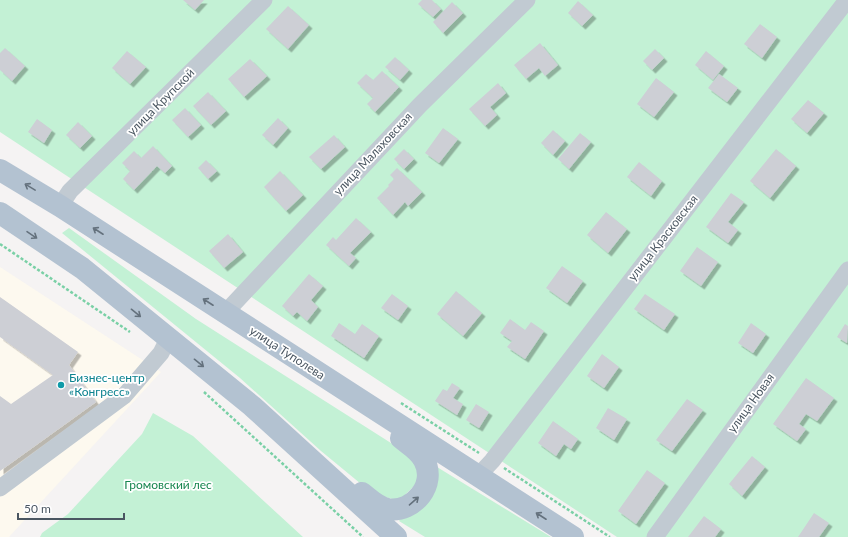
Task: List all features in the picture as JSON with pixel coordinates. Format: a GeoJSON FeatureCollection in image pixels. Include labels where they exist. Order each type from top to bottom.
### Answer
{"type":"FeatureCollection","features":[{"type":"Feature","properties":{"kind":"main road","name":"улица Туполева"},"geometry":{"type":"LineString","coordinates":[[0,170],[60,206],[330,381],[485,468],[573,537]]}},
{"type":"Feature","properties":{"kind":"main road"},"geometry":{"type":"LineString","coordinates":[[0,213],[82,268],[168,339],[378,506],[388,509],[399,509],[409,506],[421,495],[427,481],[427,470],[424,460],[418,452],[330,381]]}},
{"type":"Feature","properties":{"kind":"main road"},"geometry":{"type":"LineString","coordinates":[[252,406],[396,537]]}},
{"type":"Feature","properties":{"kind":"street","name":"улица Крупской"},"geometry":{"type":"LineString","coordinates":[[60,206],[70,191],[264,0]]}},
{"type":"Feature","properties":{"kind":"street","name":"улица Малаховская"},"geometry":{"type":"LineString","coordinates":[[225,313],[420,105],[527,0]]}},
{"type":"Feature","properties":{"kind":"street","name":"улица Красковская"},"geometry":{"type":"LineString","coordinates":[[485,468],[847,0]]}},
{"type":"Feature","properties":{"kind":"street","name":"улица Новая"},"geometry":{"type":"LineString","coordinates":[[655,537],[848,270]]}},
{"type":"Feature","properties":{"kind":"street"},"geometry":{"type":"LineString","coordinates":[[0,488],[124,396],[162,353],[168,339]]}},
{"type":"Feature","properties":{"kind":"path"},"geometry":{"type":"LineString","coordinates":[[0,244],[136,336]]}},
{"type":"Feature","properties":{"kind":"path"},"geometry":{"type":"LineString","coordinates":[[202,390],[362,537]]}},
{"type":"Feature","properties":{"kind":"path"},"geometry":{"type":"LineString","coordinates":[[485,468],[610,537]]}},
{"type":"Feature","properties":{"kind":"shaded area"},"geometry":{"type":"Polygon","coordinates":[[[0,267],[161,372],[9,537],[0,537],[0,267]]]}},
{"type":"Feature","properties":{"kind":"green space"},"geometry":{"type":"Polygon","coordinates":[[[0,0],[848,0],[848,537],[617,537],[0,132],[0,0]]]}},
{"type":"Feature","properties":{"kind":"green space"},"geometry":{"type":"Polygon","coordinates":[[[69,228],[196,319],[413,457],[420,480],[399,501],[372,493],[321,451],[240,378],[62,233],[69,228]]]}},
{"type":"Feature","properties":{"kind":"green space","name":"Громовский лес"},"geometry":{"type":"Polygon","coordinates":[[[153,413],[193,436],[303,537],[40,537],[42,533],[68,514],[142,434],[153,413]]]}},
{"type":"Feature","properties":{"kind":"green space"},"geometry":{"type":"Polygon","coordinates":[[[437,467],[551,537],[425,537],[399,521],[437,467]]]}},
{"type":"Feature","properties":{"kind":"building"},"geometry":{"type":"Polygon","coordinates":[[[183,0],[204,0],[195,10],[183,0]]]}},
{"type":"Feature","properties":{"kind":"building"},"geometry":{"type":"Polygon","coordinates":[[[422,0],[432,0],[441,9],[433,17],[418,4],[422,0]]]}},
{"type":"Feature","properties":{"kind":"building"},"geometry":{"type":"Polygon","coordinates":[[[578,1],[593,15],[582,26],[568,13],[578,1]]]}},
{"type":"Feature","properties":{"kind":"building"},"geometry":{"type":"Polygon","coordinates":[[[452,2],[463,13],[443,33],[433,22],[452,2]]]}},
{"type":"Feature","properties":{"kind":"building"},"geometry":{"type":"Polygon","coordinates":[[[288,6],[309,25],[288,49],[266,29],[288,6]]]}},
{"type":"Feature","properties":{"kind":"building"},"geometry":{"type":"Polygon","coordinates":[[[760,24],[777,37],[762,58],[744,44],[760,24]]]}},
{"type":"Feature","properties":{"kind":"building"},"geometry":{"type":"Polygon","coordinates":[[[540,43],[558,65],[545,76],[539,68],[526,79],[514,65],[540,43]]]}},
{"type":"Feature","properties":{"kind":"building"},"geometry":{"type":"Polygon","coordinates":[[[5,48],[25,66],[12,81],[0,70],[0,53],[5,48]]]}},
{"type":"Feature","properties":{"kind":"building"},"geometry":{"type":"Polygon","coordinates":[[[655,49],[664,58],[652,70],[643,61],[655,49]]]}},
{"type":"Feature","properties":{"kind":"building"},"geometry":{"type":"Polygon","coordinates":[[[127,51],[146,67],[130,84],[112,68],[127,51]]]}},
{"type":"Feature","properties":{"kind":"building"},"geometry":{"type":"Polygon","coordinates":[[[706,51],[724,66],[713,80],[695,65],[706,51]]]}},
{"type":"Feature","properties":{"kind":"building"},"geometry":{"type":"Polygon","coordinates":[[[395,57],[409,70],[400,80],[385,67],[395,57]]]}},
{"type":"Feature","properties":{"kind":"building"},"geometry":{"type":"Polygon","coordinates":[[[250,59],[267,76],[244,97],[228,79],[250,59]]]}},
{"type":"Feature","properties":{"kind":"building"},"geometry":{"type":"Polygon","coordinates":[[[382,71],[399,87],[375,112],[367,104],[373,98],[357,83],[366,74],[373,80],[382,71]]]}},
{"type":"Feature","properties":{"kind":"building"},"geometry":{"type":"Polygon","coordinates":[[[719,74],[738,88],[727,102],[708,88],[719,74]]]}},
{"type":"Feature","properties":{"kind":"building"},"geometry":{"type":"Polygon","coordinates":[[[656,78],[674,92],[654,117],[637,104],[656,78]]]}},
{"type":"Feature","properties":{"kind":"building"},"geometry":{"type":"Polygon","coordinates":[[[498,83],[506,93],[490,107],[497,115],[485,126],[469,109],[498,83]]]}},
{"type":"Feature","properties":{"kind":"building"},"geometry":{"type":"Polygon","coordinates":[[[208,92],[226,111],[211,125],[193,106],[208,92]]]}},
{"type":"Feature","properties":{"kind":"building"},"geometry":{"type":"Polygon","coordinates":[[[808,100],[824,113],[807,133],[791,119],[808,100]]]}},
{"type":"Feature","properties":{"kind":"building"},"geometry":{"type":"Polygon","coordinates":[[[185,108],[201,125],[188,137],[172,120],[185,108]]]}},
{"type":"Feature","properties":{"kind":"building"},"geometry":{"type":"Polygon","coordinates":[[[278,118],[288,128],[273,145],[262,135],[278,118]]]}},
{"type":"Feature","properties":{"kind":"building"},"geometry":{"type":"Polygon","coordinates":[[[37,119],[52,130],[44,143],[28,132],[37,119]]]}},
{"type":"Feature","properties":{"kind":"building"},"geometry":{"type":"Polygon","coordinates":[[[78,122],[92,136],[80,148],[66,135],[78,122]]]}},
{"type":"Feature","properties":{"kind":"building"},"geometry":{"type":"Polygon","coordinates":[[[443,128],[458,139],[439,163],[425,153],[443,128]]]}},
{"type":"Feature","properties":{"kind":"building"},"geometry":{"type":"Polygon","coordinates":[[[553,130],[565,141],[553,155],[541,143],[553,130]]]}},
{"type":"Feature","properties":{"kind":"building"},"geometry":{"type":"Polygon","coordinates":[[[580,133],[591,142],[569,169],[558,159],[580,133]]]}},
{"type":"Feature","properties":{"kind":"building"},"geometry":{"type":"Polygon","coordinates":[[[334,135],[345,147],[321,169],[309,157],[334,135]]]}},
{"type":"Feature","properties":{"kind":"building"},"geometry":{"type":"Polygon","coordinates":[[[153,146],[172,166],[165,173],[157,166],[134,190],[123,179],[130,171],[122,163],[134,151],[141,158],[153,146]]]}},
{"type":"Feature","properties":{"kind":"building"},"geometry":{"type":"Polygon","coordinates":[[[404,149],[414,159],[404,169],[394,159],[404,149]]]}},
{"type":"Feature","properties":{"kind":"building"},"geometry":{"type":"Polygon","coordinates":[[[776,149],[796,166],[770,198],[750,181],[776,149]]]}},
{"type":"Feature","properties":{"kind":"building"},"geometry":{"type":"Polygon","coordinates":[[[206,160],[217,171],[208,179],[198,168],[206,160]]]}},
{"type":"Feature","properties":{"kind":"building"},"geometry":{"type":"Polygon","coordinates":[[[639,162],[662,181],[651,196],[627,177],[639,162]]]}},
{"type":"Feature","properties":{"kind":"building"},"geometry":{"type":"Polygon","coordinates":[[[397,168],[422,192],[408,206],[405,202],[393,215],[377,198],[394,179],[390,175],[397,168]]]}},
{"type":"Feature","properties":{"kind":"building"},"geometry":{"type":"Polygon","coordinates":[[[280,171],[303,195],[286,211],[264,187],[280,171]]]}},
{"type":"Feature","properties":{"kind":"building"},"geometry":{"type":"Polygon","coordinates":[[[731,193],[744,202],[728,222],[738,230],[728,243],[706,227],[731,193]]]}},
{"type":"Feature","properties":{"kind":"building"},"geometry":{"type":"Polygon","coordinates":[[[606,212],[627,229],[608,253],[587,235],[606,212]]]}},
{"type":"Feature","properties":{"kind":"building"},"geometry":{"type":"Polygon","coordinates":[[[356,218],[371,232],[350,253],[356,258],[349,266],[326,245],[333,237],[336,240],[356,218]]]}},
{"type":"Feature","properties":{"kind":"building"},"geometry":{"type":"Polygon","coordinates":[[[228,234],[243,252],[224,268],[209,251],[228,234]]]}},
{"type":"Feature","properties":{"kind":"building"},"geometry":{"type":"Polygon","coordinates":[[[697,247],[718,262],[701,286],[680,271],[697,247]]]}},
{"type":"Feature","properties":{"kind":"building"},"geometry":{"type":"Polygon","coordinates":[[[562,266],[583,281],[567,303],[546,288],[562,266]]]}},
{"type":"Feature","properties":{"kind":"building"},"geometry":{"type":"Polygon","coordinates":[[[309,274],[323,286],[311,300],[318,307],[307,321],[297,312],[293,316],[282,306],[309,274]]]}},
{"type":"Feature","properties":{"kind":"building"},"geometry":{"type":"Polygon","coordinates":[[[456,291],[482,313],[463,336],[437,314],[456,291]]]}},
{"type":"Feature","properties":{"kind":"building"},"geometry":{"type":"Polygon","coordinates":[[[392,294],[408,306],[398,320],[381,308],[392,294]]]}},
{"type":"Feature","properties":{"kind":"building"},"geometry":{"type":"Polygon","coordinates":[[[645,294],[675,314],[664,330],[634,309],[645,294]]]}},
{"type":"Feature","properties":{"kind":"building","name":"Бизнес-центр «Конгресс»"},"geometry":{"type":"Polygon","coordinates":[[[0,297],[78,352],[69,365],[96,402],[0,471],[0,396],[11,404],[53,375],[0,337],[0,297]]]}},
{"type":"Feature","properties":{"kind":"building"},"geometry":{"type":"Polygon","coordinates":[[[510,319],[525,330],[531,322],[544,331],[525,359],[507,347],[512,341],[500,333],[510,319]]]}},
{"type":"Feature","properties":{"kind":"building"},"geometry":{"type":"Polygon","coordinates":[[[339,323],[355,334],[362,324],[379,336],[364,358],[331,336],[339,323]]]}},
{"type":"Feature","properties":{"kind":"building"},"geometry":{"type":"Polygon","coordinates":[[[751,323],[766,334],[753,353],[738,343],[751,323]]]}},
{"type":"Feature","properties":{"kind":"building"},"geometry":{"type":"Polygon","coordinates":[[[845,324],[848,326],[847,343],[837,337],[845,324]]]}},
{"type":"Feature","properties":{"kind":"building"},"geometry":{"type":"Polygon","coordinates":[[[602,354],[619,367],[604,388],[587,376],[602,354]]]}},
{"type":"Feature","properties":{"kind":"building"},"geometry":{"type":"Polygon","coordinates":[[[806,378],[834,398],[817,421],[806,414],[799,424],[806,429],[797,441],[773,424],[806,378]]]}},
{"type":"Feature","properties":{"kind":"building"},"geometry":{"type":"Polygon","coordinates":[[[452,383],[460,388],[453,398],[463,404],[457,415],[435,401],[443,389],[447,391],[452,383]]]}},
{"type":"Feature","properties":{"kind":"building"},"geometry":{"type":"Polygon","coordinates":[[[687,399],[703,410],[672,451],[656,440],[687,399]]]}},
{"type":"Feature","properties":{"kind":"building"},"geometry":{"type":"Polygon","coordinates":[[[476,404],[489,412],[479,428],[466,420],[476,404]]]}},
{"type":"Feature","properties":{"kind":"building"},"geometry":{"type":"Polygon","coordinates":[[[608,408],[627,419],[614,440],[596,428],[608,408]]]}},
{"type":"Feature","properties":{"kind":"building"},"geometry":{"type":"Polygon","coordinates":[[[553,421],[578,439],[571,449],[564,444],[556,456],[538,443],[553,421]]]}},
{"type":"Feature","properties":{"kind":"building"},"geometry":{"type":"Polygon","coordinates":[[[752,456],[765,467],[742,496],[729,484],[752,456]]]}},
{"type":"Feature","properties":{"kind":"building"},"geometry":{"type":"Polygon","coordinates":[[[647,470],[665,483],[636,524],[618,511],[647,470]]]}},
{"type":"Feature","properties":{"kind":"building"},"geometry":{"type":"Polygon","coordinates":[[[814,513],[829,523],[819,537],[798,537],[814,513]]]}},
{"type":"Feature","properties":{"kind":"building"},"geometry":{"type":"Polygon","coordinates":[[[704,516],[721,529],[715,537],[688,537],[704,516]]]}},
{"type":"Feature","properties":{"kind":"place","name":"Бизнес-центр «Конгресс»"},"geometry":{"type":"Point","coordinates":[61,385]}}]}
